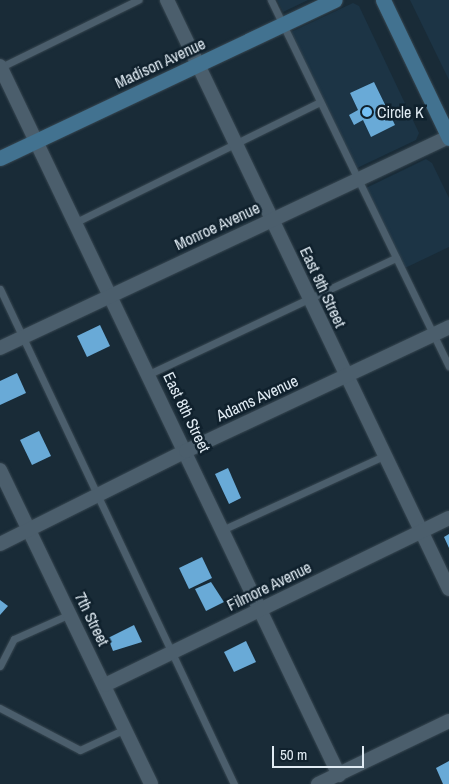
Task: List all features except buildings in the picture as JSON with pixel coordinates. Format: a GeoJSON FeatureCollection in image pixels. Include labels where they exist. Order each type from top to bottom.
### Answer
{"type":"FeatureCollection","features":[{"type":"Feature","properties":{"kind":"street","name":"East 9th Street"},"geometry":{"type":"LineString","coordinates":[[167,0],[196,66],[449,589]]}},
{"type":"Feature","properties":{"kind":"street","name":"Madison Avenue"},"geometry":{"type":"LineString","coordinates":[[0,158],[335,0]]}},
{"type":"Feature","properties":{"kind":"street"},"geometry":{"type":"LineString","coordinates":[[383,0],[449,138]]}},
{"type":"Feature","properties":{"kind":"street","name":"East 8th Street"},"geometry":{"type":"LineString","coordinates":[[0,66],[186,451],[258,611],[339,775]]}},
{"type":"Feature","properties":{"kind":"street","name":"Monroe Avenue"},"geometry":{"type":"LineString","coordinates":[[0,348],[449,138]]}},
{"type":"Feature","properties":{"kind":"street","name":"Adams Avenue"},"geometry":{"type":"LineString","coordinates":[[0,544],[186,451],[449,327]]}},
{"type":"Feature","properties":{"kind":"street","name":"7th Street"},"geometry":{"type":"LineString","coordinates":[[0,470],[151,784]]}},
{"type":"Feature","properties":{"kind":"street","name":"Filmore Avenue"},"geometry":{"type":"LineString","coordinates":[[105,685],[449,518]]}},
{"type":"Feature","properties":{"kind":"street"},"geometry":{"type":"LineString","coordinates":[[318,784],[449,721]]}},
{"type":"Feature","properties":{"kind":"lane"},"geometry":{"type":"LineString","coordinates":[[0,66],[138,0]]}},
{"type":"Feature","properties":{"kind":"lane"},"geometry":{"type":"LineString","coordinates":[[271,0],[449,366]]}},
{"type":"Feature","properties":{"kind":"lane"},"geometry":{"type":"LineString","coordinates":[[76,222],[235,146],[320,102]]}},
{"type":"Feature","properties":{"kind":"lane"},"geometry":{"type":"LineString","coordinates":[[149,374],[396,258]]}},
{"type":"Feature","properties":{"kind":"lane"},"geometry":{"type":"LineString","coordinates":[[0,290],[24,337],[96,496],[234,784]]}},
{"type":"Feature","properties":{"kind":"lane"},"geometry":{"type":"LineString","coordinates":[[222,530],[384,456]]}},
{"type":"Feature","properties":{"kind":"lane"},"geometry":{"type":"LineString","coordinates":[[0,666],[14,639],[70,614]]}},
{"type":"Feature","properties":{"kind":"lane"},"geometry":{"type":"LineString","coordinates":[[0,708],[80,750],[125,729]]}},
{"type":"Feature","properties":{"kind":"shaded area"},"geometry":{"type":"Polygon","coordinates":[[[277,0],[308,0],[283,12],[277,0]]]}},
{"type":"Feature","properties":{"kind":"shaded area"},"geometry":{"type":"Polygon","coordinates":[[[410,0],[449,0],[449,80],[410,0]]]}},
{"type":"Feature","properties":{"kind":"shaded area"},"geometry":{"type":"Polygon","coordinates":[[[353,3],[359,6],[419,133],[416,140],[355,169],[291,32],[353,3]]]}},
{"type":"Feature","properties":{"kind":"shaded area"},"geometry":{"type":"Polygon","coordinates":[[[426,159],[432,163],[449,198],[449,247],[405,268],[366,188],[426,159]]]}},
{"type":"Feature","properties":{"kind":"place","name":"Circle K"},"geometry":{"type":"Point","coordinates":[367,112]}}]}
